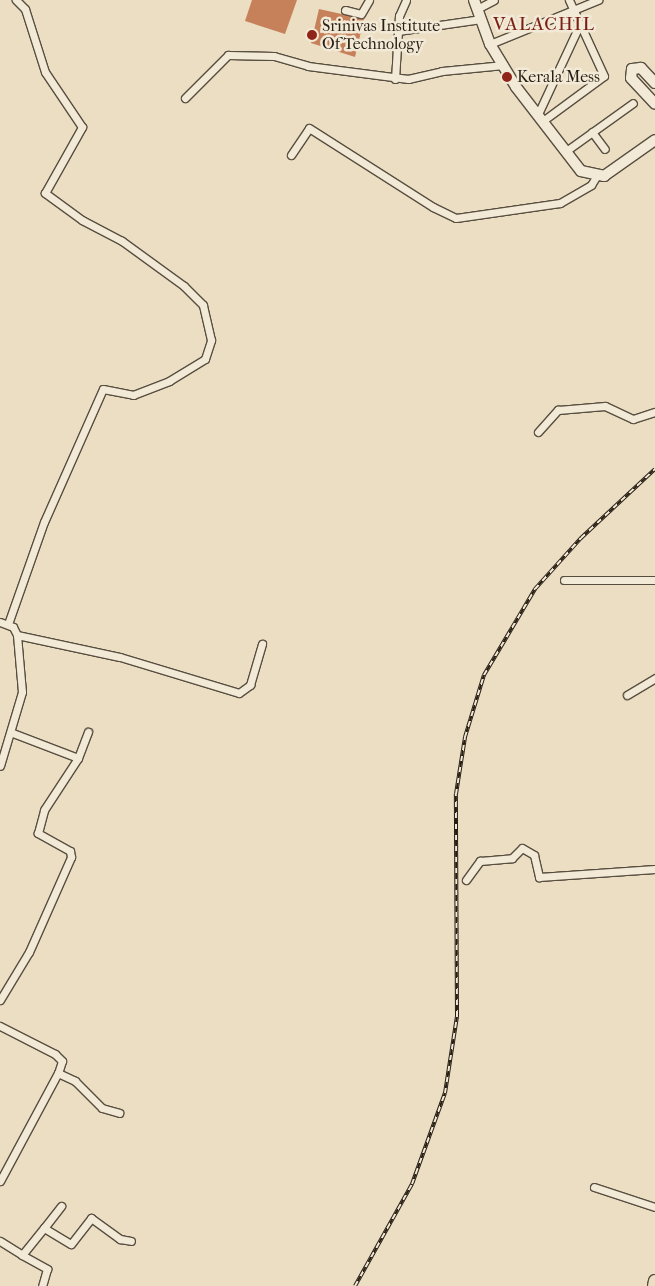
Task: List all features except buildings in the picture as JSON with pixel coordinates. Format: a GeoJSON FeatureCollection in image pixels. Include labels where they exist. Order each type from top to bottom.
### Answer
{"type":"FeatureCollection","features":[{"type":"Feature","properties":{"kind":"highway"},"geometry":{"type":"LineString","coordinates":[[654,1286],[655,1281]]}},
{"type":"Feature","properties":{"kind":"main road"},"geometry":{"type":"LineString","coordinates":[[475,4],[490,44],[581,171],[596,177],[604,176],[655,140]]}},
{"type":"Feature","properties":{"kind":"main road"},"geometry":{"type":"LineString","coordinates":[[655,83],[640,68],[632,69],[631,78],[655,104]]}},
{"type":"Feature","properties":{"kind":"street"},"geometry":{"type":"LineString","coordinates":[[8,624],[48,513],[103,389],[134,395],[169,381],[205,359],[211,340],[203,305],[184,286],[122,241],[82,220],[45,193],[82,127],[45,72],[25,8],[16,0]]}},
{"type":"Feature","properties":{"kind":"street"},"geometry":{"type":"LineString","coordinates":[[345,10],[361,14],[369,0]]}},
{"type":"Feature","properties":{"kind":"street"},"geometry":{"type":"LineString","coordinates":[[395,79],[398,31],[406,0]]}},
{"type":"Feature","properties":{"kind":"street"},"geometry":{"type":"LineString","coordinates":[[475,4],[494,0]]}},
{"type":"Feature","properties":{"kind":"street"},"geometry":{"type":"LineString","coordinates":[[541,117],[604,76],[579,26],[570,0]]}},
{"type":"Feature","properties":{"kind":"street"},"geometry":{"type":"LineString","coordinates":[[490,44],[572,8],[598,0]]}},
{"type":"Feature","properties":{"kind":"street"},"geometry":{"type":"LineString","coordinates":[[398,31],[481,19]]}},
{"type":"Feature","properties":{"kind":"street"},"geometry":{"type":"LineString","coordinates":[[541,117],[579,26]]}},
{"type":"Feature","properties":{"kind":"street"},"geometry":{"type":"LineString","coordinates":[[185,98],[228,55],[274,56],[308,66],[395,79],[504,66]]}},
{"type":"Feature","properties":{"kind":"street"},"geometry":{"type":"LineString","coordinates":[[566,152],[633,103]]}},
{"type":"Feature","properties":{"kind":"street"},"geometry":{"type":"LineString","coordinates":[[291,155],[309,128],[456,218],[560,203],[591,184],[596,177]]}},
{"type":"Feature","properties":{"kind":"street"},"geometry":{"type":"LineString","coordinates":[[592,132],[605,149]]}},
{"type":"Feature","properties":{"kind":"street"},"geometry":{"type":"LineString","coordinates":[[538,432],[558,410],[604,406],[634,419],[655,412]]}},
{"type":"Feature","properties":{"kind":"street"},"geometry":{"type":"LineString","coordinates":[[564,580],[655,580]]}},
{"type":"Feature","properties":{"kind":"street"},"geometry":{"type":"LineString","coordinates":[[0,622],[8,624],[17,635],[22,692],[12,733],[0,763]]}},
{"type":"Feature","properties":{"kind":"street"},"geometry":{"type":"LineString","coordinates":[[17,635],[120,657],[239,693],[250,685],[262,644]]}},
{"type":"Feature","properties":{"kind":"street"},"geometry":{"type":"LineString","coordinates":[[627,695],[655,678]]}},
{"type":"Feature","properties":{"kind":"street"},"geometry":{"type":"LineString","coordinates":[[0,1000],[29,952],[71,856],[70,851],[38,832],[44,810],[78,758],[88,732]]}},
{"type":"Feature","properties":{"kind":"street"},"geometry":{"type":"LineString","coordinates":[[12,733],[78,758]]}},
{"type":"Feature","properties":{"kind":"street"},"geometry":{"type":"LineString","coordinates":[[466,880],[480,861],[512,858],[522,848],[534,855],[539,877],[655,869]]}},
{"type":"Feature","properties":{"kind":"street"},"geometry":{"type":"LineString","coordinates":[[0,1026],[55,1054],[62,1061],[58,1073],[0,1181]]}},
{"type":"Feature","properties":{"kind":"street"},"geometry":{"type":"LineString","coordinates":[[58,1073],[75,1082],[102,1108],[119,1113]]}},
{"type":"Feature","properties":{"kind":"street"},"geometry":{"type":"LineString","coordinates":[[594,1186],[655,1207]]}},
{"type":"Feature","properties":{"kind":"street"},"geometry":{"type":"LineString","coordinates":[[22,1255],[61,1206]]}},
{"type":"Feature","properties":{"kind":"street"},"geometry":{"type":"LineString","coordinates":[[44,1228],[71,1244],[91,1218],[120,1239],[130,1241]]}},
{"type":"Feature","properties":{"kind":"street"},"geometry":{"type":"LineString","coordinates":[[0,1241],[47,1269],[42,1286]]}},
{"type":"Feature","properties":{"kind":"railway"},"geometry":{"type":"LineString","coordinates":[[355,1286],[412,1184],[445,1093],[457,1016],[456,794],[465,737],[484,675],[535,589],[581,538],[655,469]]}},
{"type":"Feature","properties":{"kind":"place","name":"Srinivas Institute Of Technology"},"geometry":{"type":"Point","coordinates":[312,35]}},
{"type":"Feature","properties":{"kind":"place","name":"Kerala Mess"},"geometry":{"type":"Point","coordinates":[507,77]}},
{"type":"Feature","properties":{"kind":"district","name":"VALACHIL"},"geometry":{"type":"Point","coordinates":[544,25]}}]}
